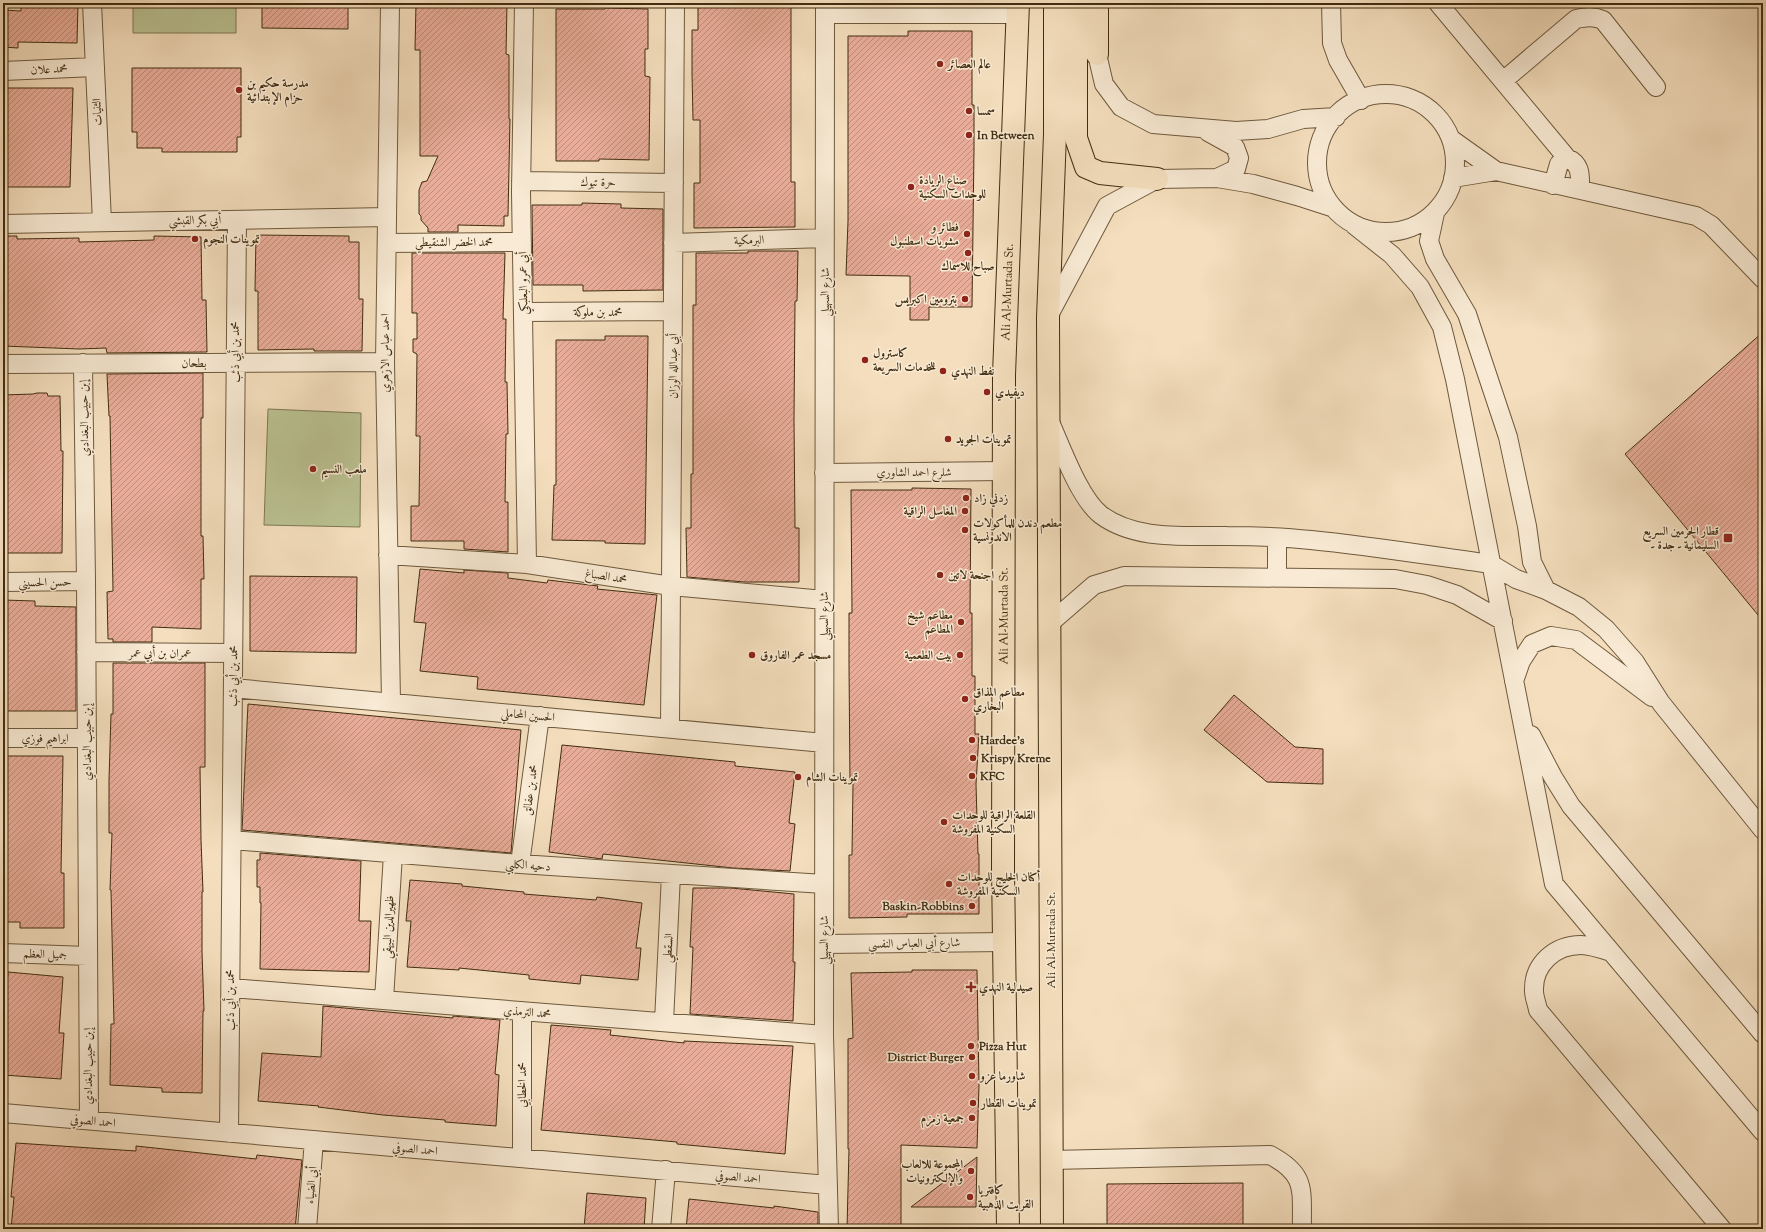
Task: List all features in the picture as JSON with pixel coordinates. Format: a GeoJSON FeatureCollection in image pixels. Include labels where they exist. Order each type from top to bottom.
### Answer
{"type":"FeatureCollection","features":[{"type":"Feature","properties":{"kind":"main road","name":"Ali Al-Murtada St."},"geometry":{"type":"LineString","coordinates":[[1052,1229],[1048,318],[1055,134],[1055,3]]}},
{"type":"Feature","properties":{"kind":"main road"},"geometry":{"type":"LineString","coordinates":[[1076,3],[1076,138],[1086,167],[1100,173],[1157,178]]}},
{"type":"Feature","properties":{"kind":"main road"},"geometry":{"type":"LineString","coordinates":[[1097,3],[1097,54]]}},
{"type":"Feature","properties":{"kind":"main road","name":"Ali Al-Murtada St."},"geometry":{"type":"LineString","coordinates":[[1008,1229],[1004,942],[1004,375],[1018,9]]}},
{"type":"Feature","properties":{"kind":"street","name":"الثنيات"},"geometry":{"type":"LineString","coordinates":[[92,3],[102,222]]}},
{"type":"Feature","properties":{"kind":"street","name":"احمد عباس الازهري"},"geometry":{"type":"LineString","coordinates":[[390,3],[385,362],[390,702]]}},
{"type":"Feature","properties":{"kind":"street","name":"أبي عمرو البعلبكي"},"geometry":{"type":"LineString","coordinates":[[524,3],[521,181],[527,564]]}},
{"type":"Feature","properties":{"kind":"street","name":"أبي عبدالله الوزان"},"geometry":{"type":"LineString","coordinates":[[670,728],[675,3]]}},
{"type":"Feature","properties":{"kind":"street"},"geometry":{"type":"LineString","coordinates":[[1331,3],[1332,42],[1338,60],[1361,100]]}},
{"type":"Feature","properties":{"kind":"street"},"geometry":{"type":"LineString","coordinates":[[1438,3],[1567,158],[1572,160],[1578,167],[1580,190]]}},
{"type":"Feature","properties":{"kind":"street"},"geometry":{"type":"LineString","coordinates":[[825,8],[1018,9]]}},
{"type":"Feature","properties":{"kind":"street","name":"شارع السهيلي"},"geometry":{"type":"LineString","coordinates":[[825,8],[824,1035],[829,1229]]}},
{"type":"Feature","properties":{"kind":"street"},"geometry":{"type":"LineString","coordinates":[[1503,80],[1576,19],[1596,17],[1603,20],[1656,88]]}},
{"type":"Feature","properties":{"kind":"street"},"geometry":{"type":"LineString","coordinates":[[1097,54],[1104,84],[1121,108],[1153,124],[1236,131],[1268,129],[1303,119],[1336,117]]}},
{"type":"Feature","properties":{"kind":"street","name":"محمد علان"},"geometry":{"type":"LineString","coordinates":[[3,71],[95,67]]}},
{"type":"Feature","properties":{"kind":"street"},"geometry":{"type":"LineString","coordinates":[[1331,207],[1318,181],[1317,152],[1328,125],[1348,104],[1376,94],[1405,96],[1431,109],[1449,132],[1456,160],[1452,189],[1436,213],[1429,241],[1435,259],[1467,314],[1501,415],[1513,459],[1527,526],[1532,562],[1546,590]]}},
{"type":"Feature","properties":{"kind":"street"},"geometry":{"type":"LineString","coordinates":[[1201,128],[1235,147],[1239,158],[1236,169],[1217,178]]}},
{"type":"Feature","properties":{"kind":"street"},"geometry":{"type":"LineString","coordinates":[[1451,139],[1496,171],[1696,216],[1711,225],[1763,279]]}},
{"type":"Feature","properties":{"kind":"street"},"geometry":{"type":"LineString","coordinates":[[1553,185],[1560,164],[1567,158]]}},
{"type":"Feature","properties":{"kind":"street"},"geometry":{"type":"LineString","coordinates":[[1453,178],[1496,171]]}},
{"type":"Feature","properties":{"kind":"street"},"geometry":{"type":"LineString","coordinates":[[1048,318],[1107,206],[1157,178],[1217,178],[1254,184],[1331,207],[1392,255],[1420,287],[1442,327],[1455,379],[1554,884],[1763,1132]]}},
{"type":"Feature","properties":{"kind":"street","name":"حرة تبوك"},"geometry":{"type":"LineString","coordinates":[[521,181],[674,182]]}},
{"type":"Feature","properties":{"kind":"street"},"geometry":{"type":"LineString","coordinates":[[1354,225],[1382,233],[1411,229],[1436,213]]}},
{"type":"Feature","properties":{"kind":"street","name":"أبي بكر القبشي"},"geometry":{"type":"LineString","coordinates":[[3,224],[387,217]]}},
{"type":"Feature","properties":{"kind":"street","name":"محمد بن أبي ذئب"},"geometry":{"type":"LineString","coordinates":[[229,1133],[237,220]]}},
{"type":"Feature","properties":{"kind":"street","name":"البرمكية"},"geometry":{"type":"LineString","coordinates":[[673,243],[825,238]]}},
{"type":"Feature","properties":{"kind":"street","name":"محمد الخضر الشنقيطي"},"geometry":{"type":"LineString","coordinates":[[387,243],[522,242]]}},
{"type":"Feature","properties":{"kind":"street","name":"محمد بن ملوكة"},"geometry":{"type":"LineString","coordinates":[[523,312],[673,311]]}},
{"type":"Feature","properties":{"kind":"street","name":"بطحان"},"geometry":{"type":"LineString","coordinates":[[3,364],[385,362]]}},
{"type":"Feature","properties":{"kind":"street","name":"إبن حبيب البغدادي"},"geometry":{"type":"LineString","coordinates":[[83,363],[86,581],[88,1120]]}},
{"type":"Feature","properties":{"kind":"street"},"geometry":{"type":"LineString","coordinates":[[1048,417],[1085,499],[1100,514],[1118,525],[1138,532],[1161,535],[1277,538],[1319,541],[1491,564],[1516,579],[1546,590],[1579,607],[1606,629],[1635,662],[1661,703],[1763,830]]}},
{"type":"Feature","properties":{"kind":"street","name":"شلرع احمد الشاوري"},"geometry":{"type":"LineString","coordinates":[[824,472],[1004,471]]}},
{"type":"Feature","properties":{"kind":"street"},"geometry":{"type":"LineString","coordinates":[[1277,538],[1277,578]]}},
{"type":"Feature","properties":{"kind":"street","name":"محمد الصباغ"},"geometry":{"type":"LineString","coordinates":[[388,555],[527,564],[671,586],[824,600]]}},
{"type":"Feature","properties":{"kind":"street"},"geometry":{"type":"LineString","coordinates":[[1049,624],[1094,585],[1124,576],[1395,579],[1427,585],[1457,595],[1503,621]]}},
{"type":"Feature","properties":{"kind":"street","name":"حسن الحسيني"},"geometry":{"type":"LineString","coordinates":[[3,582],[86,581]]}},
{"type":"Feature","properties":{"kind":"street"},"geometry":{"type":"LineString","coordinates":[[1514,681],[1521,661],[1532,644],[1552,636],[1576,640],[1661,703]]}},
{"type":"Feature","properties":{"kind":"street","name":"عمران بن أبي عمر"},"geometry":{"type":"LineString","coordinates":[[86,652],[233,653]]}},
{"type":"Feature","properties":{"kind":"street","name":"الحسين المحاملي"},"geometry":{"type":"LineString","coordinates":[[233,688],[824,743]]}},
{"type":"Feature","properties":{"kind":"street","name":"محمد بن عفالق"},"geometry":{"type":"LineString","coordinates":[[520,864],[540,716]]}},
{"type":"Feature","properties":{"kind":"street"},"geometry":{"type":"LineString","coordinates":[[1521,717],[1553,777],[1571,806],[1763,1034]]}},
{"type":"Feature","properties":{"kind":"street","name":"ابراهيم فوزي"},"geometry":{"type":"LineString","coordinates":[[3,738],[87,738]]}},
{"type":"Feature","properties":{"kind":"street","name":"دحيه الكلبي"},"geometry":{"type":"LineString","coordinates":[[232,840],[520,864],[824,884]]}},
{"type":"Feature","properties":{"kind":"street","name":"ظهيرالدين البيهقي"},"geometry":{"type":"LineString","coordinates":[[384,1000],[393,854]]}},
{"type":"Feature","properties":{"kind":"street","name":"السقطي"},"geometry":{"type":"LineString","coordinates":[[664,1022],[672,874]]}},
{"type":"Feature","properties":{"kind":"street","name":"شارع أبي العباس النفسي"},"geometry":{"type":"LineString","coordinates":[[824,944],[1004,942]]}},
{"type":"Feature","properties":{"kind":"street"},"geometry":{"type":"LineString","coordinates":[[1611,952],[1582,945],[1558,949],[1544,961],[1536,975],[1534,991],[1538,1010],[1722,1229]]}},
{"type":"Feature","properties":{"kind":"street","name":"جميل العظم"},"geometry":{"type":"LineString","coordinates":[[3,953],[88,956]]}},
{"type":"Feature","properties":{"kind":"street","name":"محمد الترمذي"},"geometry":{"type":"LineString","coordinates":[[230,988],[824,1035]]}},
{"type":"Feature","properties":{"kind":"street","name":"محمد الخطابي"},"geometry":{"type":"LineString","coordinates":[[522,1011],[522,1158]]}},
{"type":"Feature","properties":{"kind":"street","name":"احمد الصوفي"},"geometry":{"type":"LineString","coordinates":[[3,1113],[828,1185]]}},
{"type":"Feature","properties":{"kind":"street","name":"أبي الضياء"},"geometry":{"type":"LineString","coordinates":[[307,1229],[314,1140]]}},
{"type":"Feature","properties":{"kind":"street"},"geometry":{"type":"LineString","coordinates":[[1052,1160],[1270,1155],[1285,1163],[1296,1174],[1301,1187],[1302,1229]]}},
{"type":"Feature","properties":{"kind":"street"},"geometry":{"type":"LineString","coordinates":[[661,1229],[666,1170]]}},
{"type":"Feature","properties":{"kind":"green space"},"geometry":{"type":"Polygon","coordinates":[[[133,3],[236,3],[236,33],[133,33],[133,3]]]}},
{"type":"Feature","properties":{"kind":"green space","name":"ملعب النسيم"},"geometry":{"type":"Polygon","coordinates":[[[268,409],[361,413],[360,527],[264,525],[268,409]]]}},
{"type":"Feature","properties":{"kind":"building"},"geometry":{"type":"Polygon","coordinates":[[[21,3],[78,3],[77,43],[18,42],[18,48],[3,47],[3,10],[21,11],[21,3]]]}},
{"type":"Feature","properties":{"kind":"building"},"geometry":{"type":"Polygon","coordinates":[[[262,3],[348,3],[348,29],[262,28],[262,3]]]}},
{"type":"Feature","properties":{"kind":"building"},"geometry":{"type":"Polygon","coordinates":[[[416,3],[507,3],[506,54],[509,55],[510,119],[508,216],[504,216],[504,226],[458,225],[458,232],[428,232],[428,228],[421,220],[421,216],[419,214],[419,190],[422,182],[427,181],[438,156],[420,156],[420,50],[415,50],[416,3]]]}},
{"type":"Feature","properties":{"kind":"building"},"geometry":{"type":"Polygon","coordinates":[[[698,3],[791,3],[791,182],[795,182],[795,227],[694,228],[694,183],[700,183],[700,120],[693,120],[692,30],[698,30],[698,3]]]}},
{"type":"Feature","properties":{"kind":"building"},"geometry":{"type":"Polygon","coordinates":[[[556,9],[648,9],[648,49],[645,49],[645,76],[650,77],[649,160],[599,159],[599,161],[556,161],[556,9]]]}},
{"type":"Feature","properties":{"kind":"building"},"geometry":{"type":"Polygon","coordinates":[[[908,31],[972,31],[972,105],[974,105],[974,149],[972,307],[929,307],[929,320],[910,320],[910,276],[846,275],[848,221],[848,36],[908,36],[908,31]]]}},
{"type":"Feature","properties":{"kind":"building"},"geometry":{"type":"Polygon","coordinates":[[[132,68],[241,68],[241,137],[237,137],[237,152],[162,152],[162,148],[137,148],[137,132],[132,132],[132,68]]]}},
{"type":"Feature","properties":{"kind":"building"},"geometry":{"type":"Polygon","coordinates":[[[3,88],[73,88],[70,187],[3,187],[3,88]]]}},
{"type":"Feature","properties":{"kind":"building"},"geometry":{"type":"Polygon","coordinates":[[[582,203],[621,204],[621,208],[663,209],[663,290],[583,291],[583,285],[533,285],[532,205],[582,205],[582,203]]]}},
{"type":"Feature","properties":{"kind":"building"},"geometry":{"type":"Polygon","coordinates":[[[256,235],[349,236],[349,242],[359,242],[359,299],[363,299],[362,351],[314,351],[314,349],[258,350],[258,291],[255,291],[256,235]]]}},
{"type":"Feature","properties":{"kind":"building"},"geometry":{"type":"Polygon","coordinates":[[[3,236],[17,236],[17,239],[79,238],[79,242],[154,240],[154,236],[201,237],[202,300],[206,300],[207,352],[107,353],[106,348],[79,349],[3,346],[3,236]]]}},
{"type":"Feature","properties":{"kind":"building"},"geometry":{"type":"Polygon","coordinates":[[[748,251],[798,251],[797,301],[795,301],[794,419],[795,528],[799,528],[799,582],[744,582],[687,577],[686,528],[691,528],[691,474],[693,474],[693,305],[696,305],[696,253],[748,253],[748,251]]]}},
{"type":"Feature","properties":{"kind":"building"},"geometry":{"type":"Polygon","coordinates":[[[412,253],[505,253],[503,319],[506,319],[505,382],[507,382],[508,434],[506,434],[505,502],[508,502],[508,552],[464,549],[464,541],[411,541],[411,506],[419,506],[420,436],[416,436],[417,354],[413,352],[413,339],[417,339],[417,313],[412,313],[412,253]]]}},
{"type":"Feature","properties":{"kind":"building","name":"قطار الحرمين السريع - السليمانية - جدة"},"geometry":{"type":"Polygon","coordinates":[[[1763,332],[1763,621],[1625,454],[1763,332]]]}},
{"type":"Feature","properties":{"kind":"building"},"geometry":{"type":"Polygon","coordinates":[[[605,336],[648,336],[645,544],[605,543],[605,541],[552,540],[554,485],[556,485],[556,340],[605,340],[605,336]]]}},
{"type":"Feature","properties":{"kind":"building"},"geometry":{"type":"Polygon","coordinates":[[[203,373],[203,418],[201,418],[201,536],[203,536],[204,579],[201,579],[201,629],[152,627],[152,642],[113,642],[113,639],[108,639],[107,592],[113,591],[110,416],[107,374],[203,373]]]}},
{"type":"Feature","properties":{"kind":"building"},"geometry":{"type":"Polygon","coordinates":[[[47,393],[48,396],[60,396],[61,451],[63,451],[62,553],[3,553],[3,395],[47,393]]]}},
{"type":"Feature","properties":{"kind":"building"},"geometry":{"type":"Polygon","coordinates":[[[912,488],[971,489],[970,613],[972,613],[972,676],[975,676],[975,734],[979,734],[976,784],[979,854],[979,914],[907,914],[907,917],[849,918],[849,855],[852,855],[853,784],[850,784],[849,664],[849,613],[852,613],[851,490],[912,490],[912,488]]]}},
{"type":"Feature","properties":{"kind":"building"},"geometry":{"type":"Polygon","coordinates":[[[420,569],[464,573],[464,570],[508,573],[508,578],[547,583],[548,580],[598,586],[597,589],[657,595],[644,705],[477,689],[478,677],[420,671],[426,623],[414,622],[420,569]]]}},
{"type":"Feature","properties":{"kind":"building"},"geometry":{"type":"Polygon","coordinates":[[[250,576],[357,577],[356,653],[250,651],[250,576]]]}},
{"type":"Feature","properties":{"kind":"building"},"geometry":{"type":"Polygon","coordinates":[[[3,600],[35,601],[35,606],[76,607],[76,711],[3,711],[3,600]]]}},
{"type":"Feature","properties":{"kind":"building"},"geometry":{"type":"Polygon","coordinates":[[[113,663],[205,663],[205,767],[200,767],[204,1011],[202,1093],[162,1092],[162,1088],[110,1085],[111,1024],[114,1024],[110,890],[112,833],[109,833],[109,780],[111,714],[113,714],[113,663]]]}},
{"type":"Feature","properties":{"kind":"building"},"geometry":{"type":"Polygon","coordinates":[[[1234,695],[1295,747],[1323,749],[1323,784],[1267,782],[1204,730],[1234,695]]]}},
{"type":"Feature","properties":{"kind":"building"},"geometry":{"type":"Polygon","coordinates":[[[248,704],[521,730],[511,853],[242,830],[248,704]]]}},
{"type":"Feature","properties":{"kind":"building"},"geometry":{"type":"Polygon","coordinates":[[[562,745],[735,762],[735,766],[795,772],[789,823],[795,824],[790,871],[733,868],[603,854],[602,859],[549,852],[562,745]]]}},
{"type":"Feature","properties":{"kind":"building"},"geometry":{"type":"Polygon","coordinates":[[[3,756],[63,756],[61,873],[64,873],[64,928],[20,928],[20,922],[3,922],[3,756]]]}},
{"type":"Feature","properties":{"kind":"building"},"geometry":{"type":"Polygon","coordinates":[[[260,853],[361,861],[359,921],[371,921],[369,972],[260,969],[261,903],[260,887],[257,887],[257,860],[260,860],[260,853]]]}},
{"type":"Feature","properties":{"kind":"building"},"geometry":{"type":"Polygon","coordinates":[[[410,880],[462,884],[462,886],[524,892],[524,894],[596,900],[597,897],[642,903],[636,948],[641,948],[638,980],[581,975],[580,984],[529,979],[529,975],[459,968],[459,970],[407,967],[411,921],[406,921],[410,880]]]}},
{"type":"Feature","properties":{"kind":"building"},"geometry":{"type":"Polygon","coordinates":[[[693,888],[731,888],[794,894],[793,962],[795,962],[793,1021],[690,1014],[693,947],[690,947],[693,888]]]}},
{"type":"Feature","properties":{"kind":"building"},"geometry":{"type":"Polygon","coordinates":[[[912,970],[977,970],[979,1085],[977,1148],[901,1145],[901,1229],[847,1229],[849,1149],[848,1039],[853,1038],[851,973],[912,972],[912,970]]]}},
{"type":"Feature","properties":{"kind":"building"},"geometry":{"type":"Polygon","coordinates":[[[8,972],[63,977],[59,1033],[64,1033],[61,1079],[3,1075],[3,1042],[8,972]]]}},
{"type":"Feature","properties":{"kind":"building"},"geometry":{"type":"Polygon","coordinates":[[[323,1006],[453,1018],[453,1016],[500,1020],[495,1074],[499,1075],[496,1126],[383,1115],[318,1107],[319,1106],[258,1101],[262,1053],[321,1057],[323,1006]]]}},
{"type":"Feature","properties":{"kind":"building"},"geometry":{"type":"Polygon","coordinates":[[[551,1025],[611,1030],[610,1035],[684,1043],[684,1041],[793,1046],[785,1154],[677,1144],[677,1142],[541,1130],[551,1025]]]}},
{"type":"Feature","properties":{"kind":"building"},"geometry":{"type":"Polygon","coordinates":[[[16,1143],[136,1151],[136,1146],[256,1159],[257,1155],[302,1160],[295,1229],[11,1229],[14,1197],[11,1197],[16,1143]]]}},
{"type":"Feature","properties":{"kind":"building"},"geometry":{"type":"Polygon","coordinates":[[[977,1157],[976,1207],[911,1207],[977,1157]]]}},
{"type":"Feature","properties":{"kind":"building"},"geometry":{"type":"Polygon","coordinates":[[[1243,1183],[1243,1229],[1107,1229],[1107,1184],[1243,1183]]]}},
{"type":"Feature","properties":{"kind":"building"},"geometry":{"type":"Polygon","coordinates":[[[587,1193],[646,1198],[644,1229],[584,1229],[587,1193]]]}},
{"type":"Feature","properties":{"kind":"building"},"geometry":{"type":"Polygon","coordinates":[[[689,1199],[774,1208],[774,1206],[818,1212],[818,1229],[686,1229],[689,1199]]]}},
{"type":"Feature","properties":{"kind":"place","name":"عالم العصائر"},"geometry":{"type":"Point","coordinates":[940,64]}},
{"type":"Feature","properties":{"kind":"place","name":"مدرسة حكيم بن حزام الإبتدائية"},"geometry":{"type":"Point","coordinates":[239,90]}},
{"type":"Feature","properties":{"kind":"place","name":"سمسا"},"geometry":{"type":"Point","coordinates":[969,111]}},
{"type":"Feature","properties":{"kind":"place","name":"In Between"},"geometry":{"type":"Point","coordinates":[969,135]}},
{"type":"Feature","properties":{"kind":"place","name":"صناع الريادة للوحدات السكنية"},"geometry":{"type":"Point","coordinates":[911,187]}},
{"type":"Feature","properties":{"kind":"place","name":"فطائر و مشويات اسطنبول"},"geometry":{"type":"Point","coordinates":[967,234]}},
{"type":"Feature","properties":{"kind":"place","name":"تموينات النجوم"},"geometry":{"type":"Point","coordinates":[195,239]}},
{"type":"Feature","properties":{"kind":"place","name":"صباح للاسماك"},"geometry":{"type":"Point","coordinates":[968,253]}},
{"type":"Feature","properties":{"kind":"place","name":"بترومين اكبريس"},"geometry":{"type":"Point","coordinates":[965,299]}},
{"type":"Feature","properties":{"kind":"place","name":"كاسترول للخدمات السريعة"},"geometry":{"type":"Point","coordinates":[865,360]}},
{"type":"Feature","properties":{"kind":"place","name":"نفط النهدي"},"geometry":{"type":"Point","coordinates":[943,371]}},
{"type":"Feature","properties":{"kind":"place","name":"ديفيدي"},"geometry":{"type":"Point","coordinates":[987,392]}},
{"type":"Feature","properties":{"kind":"place","name":"تموينات الجويد"},"geometry":{"type":"Point","coordinates":[948,439]}},
{"type":"Feature","properties":{"kind":"place","name":"ملعب النسيم"},"geometry":{"type":"Point","coordinates":[313,469]}},
{"type":"Feature","properties":{"kind":"place","name":"زدني زاد"},"geometry":{"type":"Point","coordinates":[966,498]}},
{"type":"Feature","properties":{"kind":"place","name":"المغاسل الراقية"},"geometry":{"type":"Point","coordinates":[965,511]}},
{"type":"Feature","properties":{"kind":"place","name":"مطعم دندن للمأكولات الاندونسية"},"geometry":{"type":"Point","coordinates":[965,530]}},
{"type":"Feature","properties":{"kind":"place","name":"قطار الحرمين السريع - السليمانية - جدة"},"geometry":{"type":"Point","coordinates":[1728,538]}},
{"type":"Feature","properties":{"kind":"place","name":"اجنحة لاتين"},"geometry":{"type":"Point","coordinates":[940,575]}},
{"type":"Feature","properties":{"kind":"place","name":"مطاعم شيخ المطاعم"},"geometry":{"type":"Point","coordinates":[961,622]}},
{"type":"Feature","properties":{"kind":"place","name":"مسجد عمر الفاروق"},"geometry":{"type":"Point","coordinates":[752,655]}},
{"type":"Feature","properties":{"kind":"place","name":"بيت الطعمية"},"geometry":{"type":"Point","coordinates":[960,655]}},
{"type":"Feature","properties":{"kind":"place","name":"مطاعم المذاق البخاري"},"geometry":{"type":"Point","coordinates":[965,699]}},
{"type":"Feature","properties":{"kind":"place","name":"Hardee's"},"geometry":{"type":"Point","coordinates":[972,740]}},
{"type":"Feature","properties":{"kind":"place","name":"Krispy Kreme"},"geometry":{"type":"Point","coordinates":[973,758]}},
{"type":"Feature","properties":{"kind":"place","name":"KFC"},"geometry":{"type":"Point","coordinates":[972,776]}},
{"type":"Feature","properties":{"kind":"place","name":"تموينات الشام"},"geometry":{"type":"Point","coordinates":[798,777]}},
{"type":"Feature","properties":{"kind":"place","name":"القلعة الراقية للوحدات السكنية المفروشة"},"geometry":{"type":"Point","coordinates":[944,822]}},
{"type":"Feature","properties":{"kind":"place","name":"أكنان الخليج للوحدات السكنية المفروشة"},"geometry":{"type":"Point","coordinates":[949,884]}},
{"type":"Feature","properties":{"kind":"place","name":"Baskin-Robbins"},"geometry":{"type":"Point","coordinates":[972,906]}},
{"type":"Feature","properties":{"kind":"place","name":"صيدلية النهدي"},"geometry":{"type":"Point","coordinates":[971,987]}},
{"type":"Feature","properties":{"kind":"place","name":"Pizza Hut"},"geometry":{"type":"Point","coordinates":[971,1046]}},
{"type":"Feature","properties":{"kind":"place","name":"District Burger"},"geometry":{"type":"Point","coordinates":[972,1057]}},
{"type":"Feature","properties":{"kind":"place","name":"شاورما عزو"},"geometry":{"type":"Point","coordinates":[972,1076]}},
{"type":"Feature","properties":{"kind":"place","name":"تموينات القطار"},"geometry":{"type":"Point","coordinates":[973,1103]}},
{"type":"Feature","properties":{"kind":"place","name":"جمعية زمزم"},"geometry":{"type":"Point","coordinates":[972,1118]}},
{"type":"Feature","properties":{"kind":"place","name":"المجموعة للالعاب والإلكترونيات"},"geometry":{"type":"Point","coordinates":[971,1171]}},
{"type":"Feature","properties":{"kind":"place","name":"كافتريا القريت الذهبية"},"geometry":{"type":"Point","coordinates":[970,1197]}}]}
